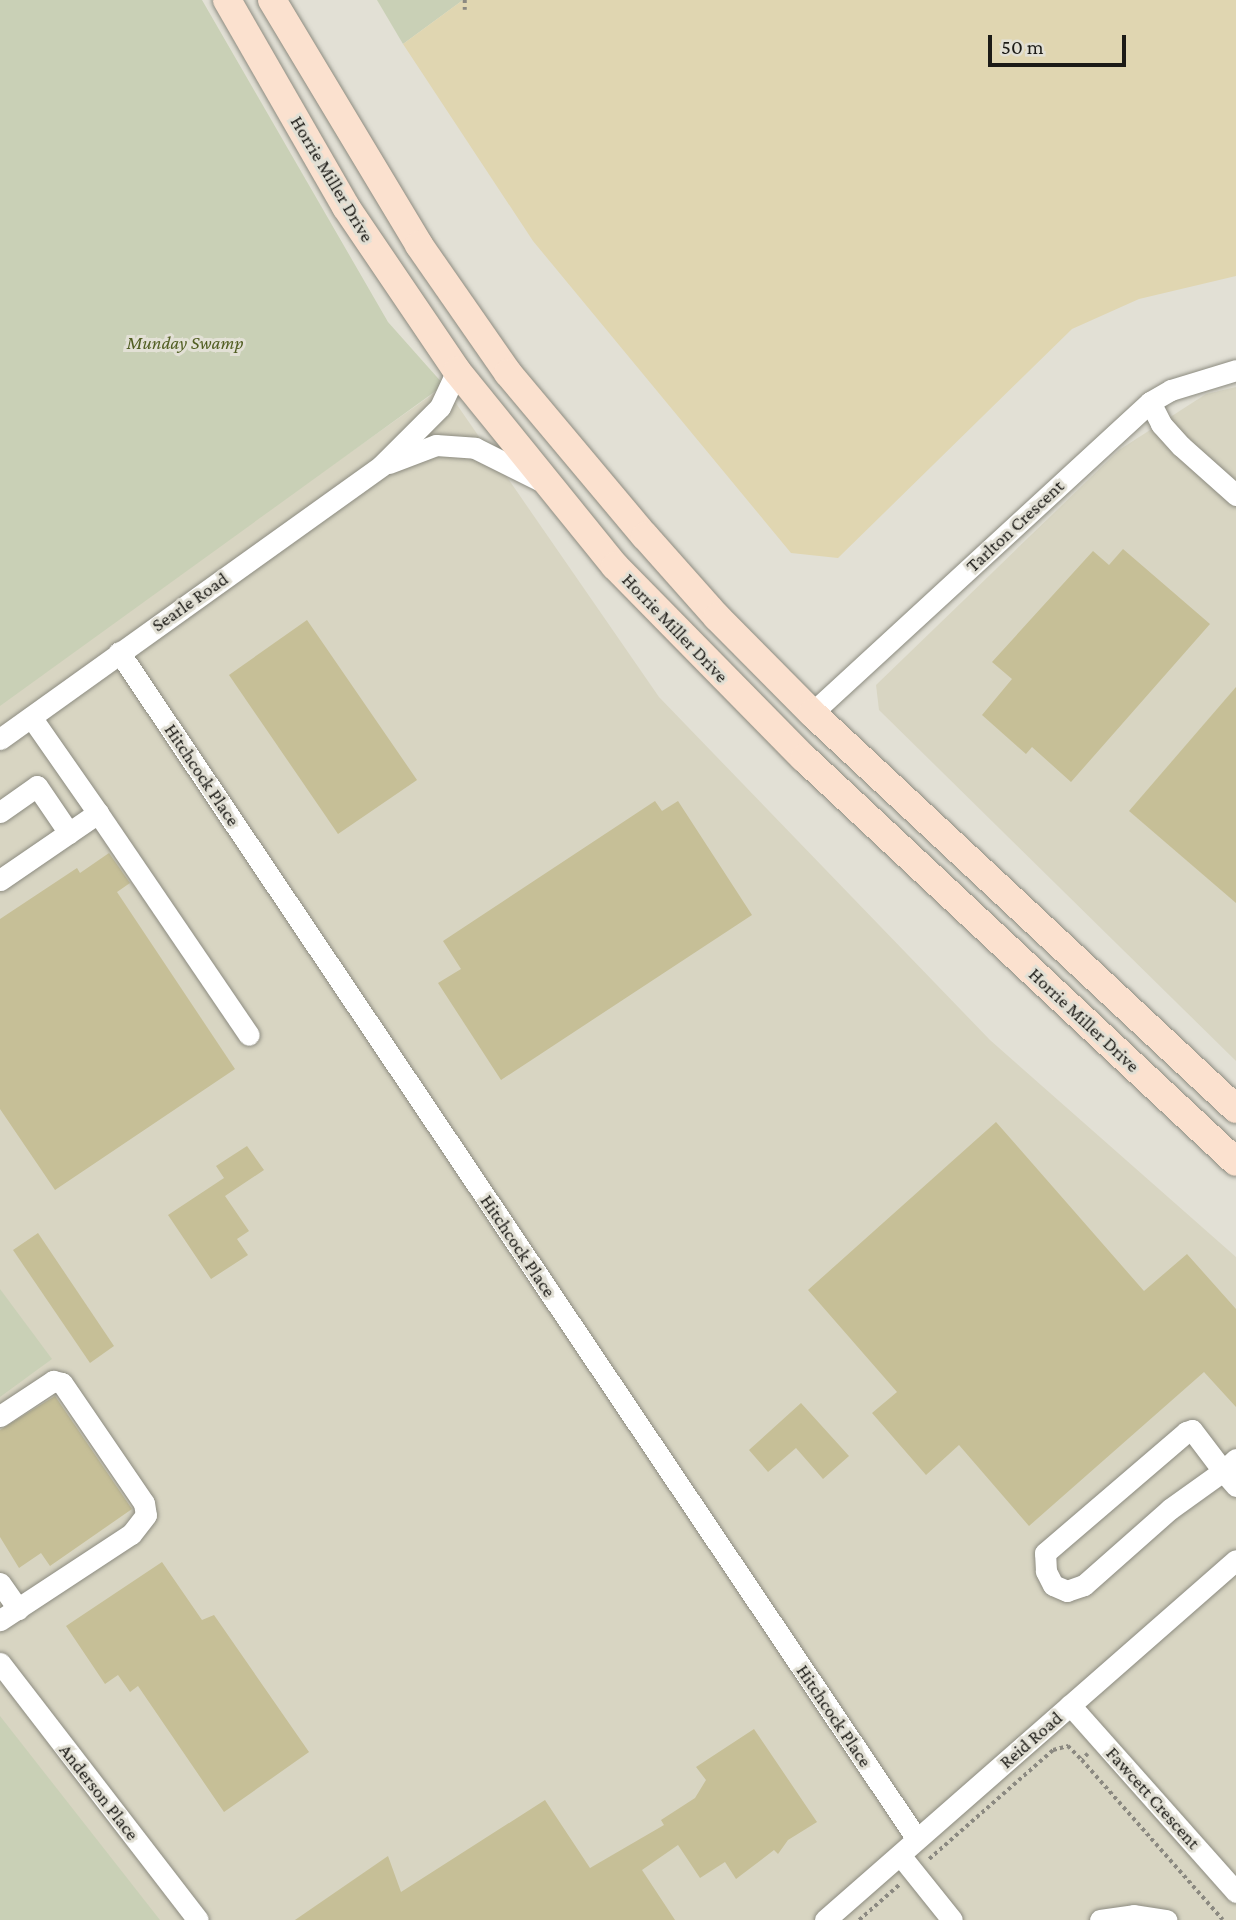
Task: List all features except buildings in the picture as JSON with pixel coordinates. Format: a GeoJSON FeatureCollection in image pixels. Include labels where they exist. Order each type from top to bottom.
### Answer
{"type":"FeatureCollection","features":[{"type":"Feature","properties":{"kind":"main road","name":"Horrie Miller Drive"},"geometry":{"type":"LineString","coordinates":[[227,0],[346,207],[457,371],[545,483],[615,566],[719,675],[1236,1162]]}},
{"type":"Feature","properties":{"kind":"main road","name":"Horrie Miller Drive"},"geometry":{"type":"LineString","coordinates":[[272,0],[374,177],[508,373],[717,617],[812,713],[1236,1109]]}},
{"type":"Feature","properties":{"kind":"street","name":"Tarlton Crescent"},"geometry":{"type":"LineString","coordinates":[[812,713],[1150,402],[1171,390],[1236,370]]}},
{"type":"Feature","properties":{"kind":"street","name":"Searle Road"},"geometry":{"type":"LineString","coordinates":[[0,739],[381,467],[440,407],[457,371]]}},
{"type":"Feature","properties":{"kind":"street"},"geometry":{"type":"LineString","coordinates":[[1150,402],[1174,439],[1236,495]]}},
{"type":"Feature","properties":{"kind":"street","name":"Searle Road"},"geometry":{"type":"LineString","coordinates":[[381,467],[436,445],[475,448],[545,483]]}},
{"type":"Feature","properties":{"kind":"street","name":"Hitchcock Place"},"geometry":{"type":"LineString","coordinates":[[119,652],[917,1839]]}},
{"type":"Feature","properties":{"kind":"street"},"geometry":{"type":"LineString","coordinates":[[31,717],[249,1035]]}},
{"type":"Feature","properties":{"kind":"street"},"geometry":{"type":"LineString","coordinates":[[0,812],[37,786],[69,833]]}},
{"type":"Feature","properties":{"kind":"street"},"geometry":{"type":"LineString","coordinates":[[0,880],[98,813]]}},
{"type":"Feature","properties":{"kind":"street"},"geometry":{"type":"LineString","coordinates":[[0,1416],[53,1381],[62,1383],[144,1503],[146,1516],[131,1534],[9,1614],[0,1583]]}},
{"type":"Feature","properties":{"kind":"street"},"geometry":{"type":"LineString","coordinates":[[1192,1430],[1232,1472],[1202,1483],[1084,1585],[1068,1591],[1053,1585],[1045,1553],[1186,1432],[1192,1430]]}},
{"type":"Feature","properties":{"kind":"street","name":"Reid Road"},"geometry":{"type":"LineString","coordinates":[[825,1920],[1236,1560]]}},
{"type":"Feature","properties":{"kind":"street","name":"Anderson Place"},"geometry":{"type":"LineString","coordinates":[[0,1663],[198,1920]]}},
{"type":"Feature","properties":{"kind":"street","name":"Fawcett Crescent"},"geometry":{"type":"LineString","coordinates":[[1070,1705],[1236,1892]]}},
{"type":"Feature","properties":{"kind":"street"},"geometry":{"type":"LineString","coordinates":[[900,1855],[952,1920]]}},
{"type":"Feature","properties":{"kind":"street"},"geometry":{"type":"LineString","coordinates":[[1100,1920],[1133,1915],[1167,1920]]}},
{"type":"Feature","properties":{"kind":"path"},"geometry":{"type":"LineString","coordinates":[[465,0],[466,10]]}},
{"type":"Feature","properties":{"kind":"path"},"geometry":{"type":"LineString","coordinates":[[1082,1760],[1103,1741]]}},
{"type":"Feature","properties":{"kind":"path"},"geometry":{"type":"LineString","coordinates":[[859,1920],[1053,1750],[1068,1746],[1223,1920]]}},
{"type":"Feature","properties":{"kind":"shaded area"},"geometry":{"type":"Polygon","coordinates":[[[444,386],[659,697],[990,1040],[1236,1257],[1236,1920],[0,1920],[0,483],[105,626],[444,386]]]}},
{"type":"Feature","properties":{"kind":"shaded area"},"geometry":{"type":"Polygon","coordinates":[[[1236,387],[1236,1061],[879,710],[876,685],[1119,450],[1206,394],[1236,387]]]}},
{"type":"Feature","properties":{"kind":"green space","name":"Munday Swamp"},"geometry":{"type":"Polygon","coordinates":[[[0,0],[202,0],[388,322],[444,385],[0,706],[0,0]]]}},
{"type":"Feature","properties":{"kind":"green space"},"geometry":{"type":"Polygon","coordinates":[[[377,0],[463,0],[403,44],[377,0]]]}},
{"type":"Feature","properties":{"kind":"green space"},"geometry":{"type":"Polygon","coordinates":[[[0,1289],[52,1359],[0,1397],[0,1289]]]}},
{"type":"Feature","properties":{"kind":"green space"},"geometry":{"type":"Polygon","coordinates":[[[0,1716],[160,1920],[0,1920],[0,1716]]]}},
{"type":"Feature","properties":{"kind":"sand"},"geometry":{"type":"Polygon","coordinates":[[[463,0],[1236,0],[1236,276],[1139,299],[1072,329],[838,558],[791,553],[533,241],[403,44],[463,0]]]}}]}
